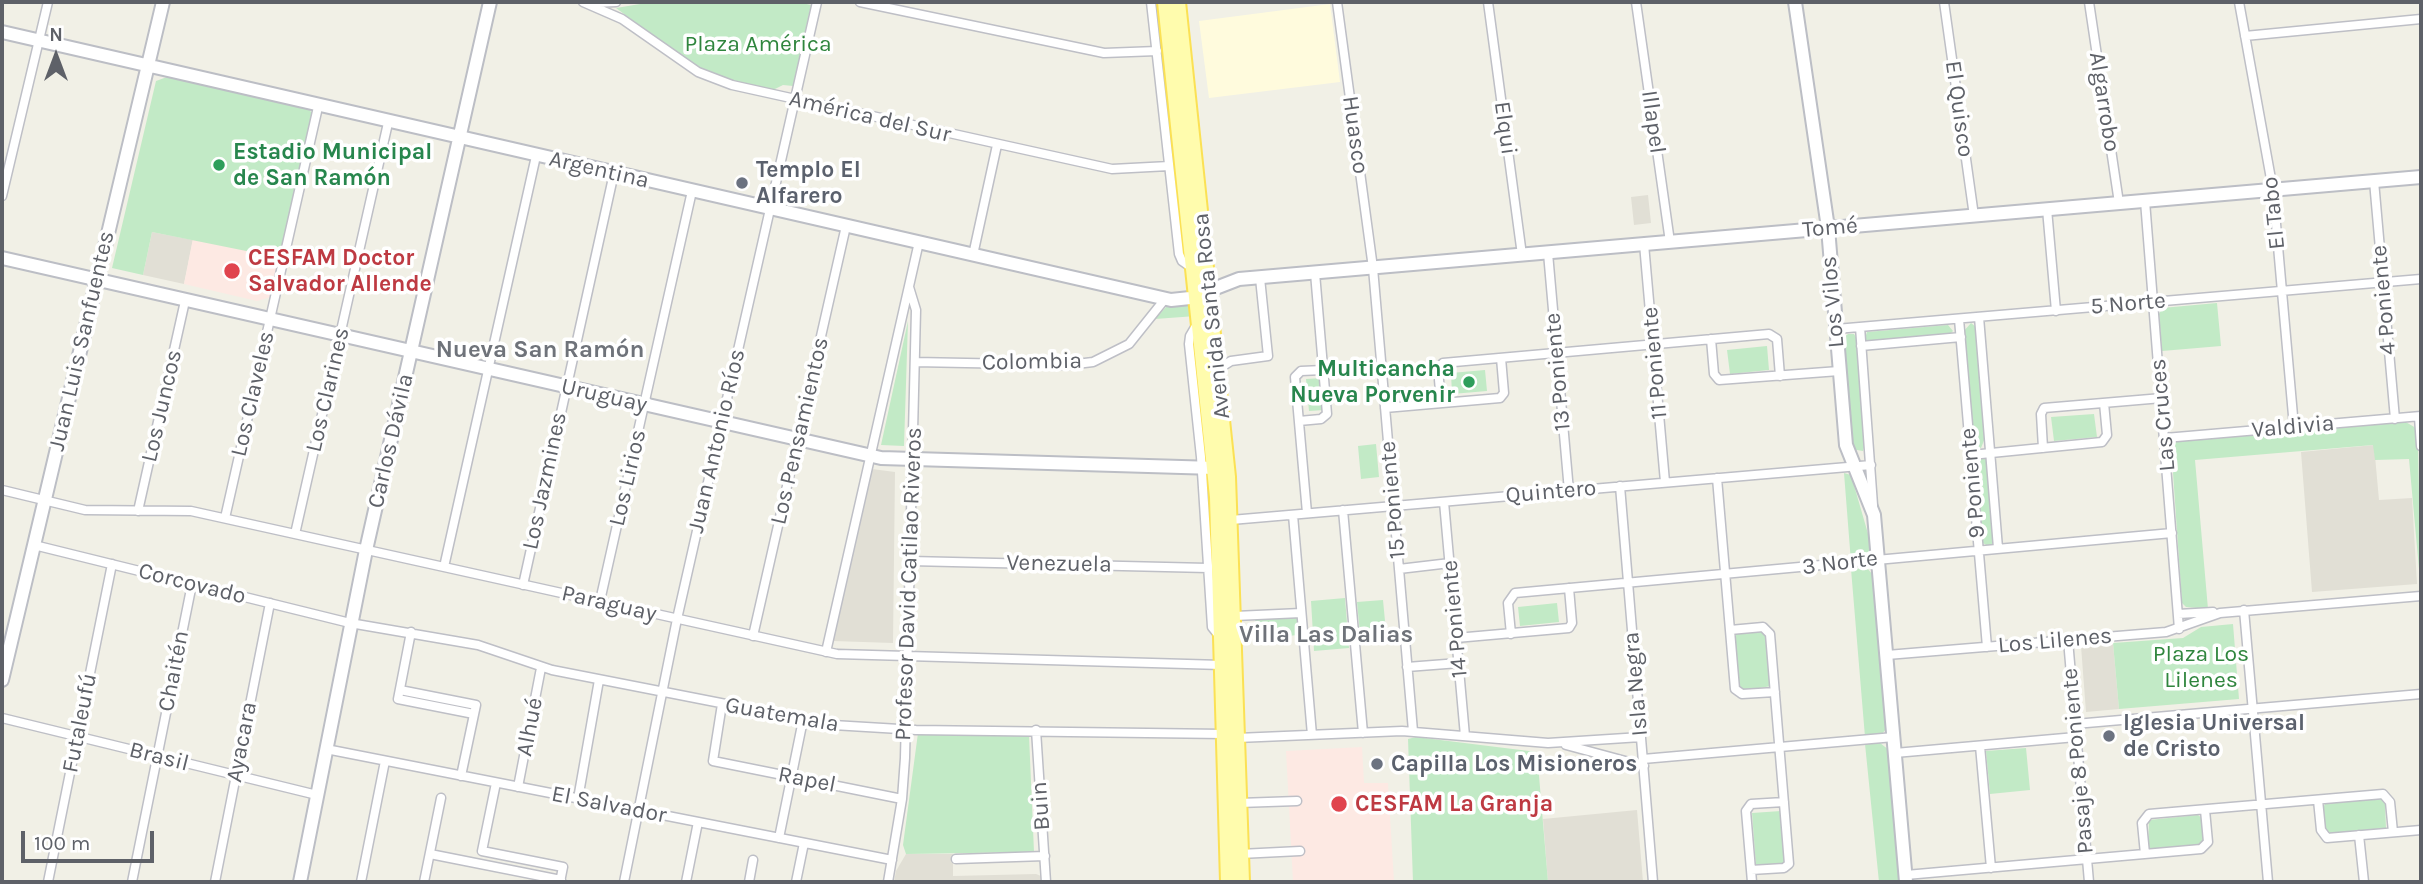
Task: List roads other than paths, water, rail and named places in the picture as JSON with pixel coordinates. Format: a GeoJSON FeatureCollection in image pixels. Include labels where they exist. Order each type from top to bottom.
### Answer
{"type":"FeatureCollection","features":[{"type":"Feature","properties":{"kind":"main road","name":"Avenida Santa Rosa"},"geometry":{"type":"LineString","coordinates":[[1165,2],[1201,282],[1216,354],[1224,365],[1231,520],[1228,882]]}},
{"type":"Feature","properties":{"kind":"main road","name":"Avenida Santa Rosa"},"geometry":{"type":"LineString","coordinates":[[1178,2],[1201,282],[1199,322],[1208,468],[1230,628],[1223,666],[1239,803],[1242,882]]}},
{"type":"Feature","properties":{"kind":"main road"},"geometry":{"type":"LineString","coordinates":[[1208,468],[1228,477]]}},
{"type":"Feature","properties":{"kind":"street"},"geometry":{"type":"LineString","coordinates":[[2,196],[48,2]]}},
{"type":"Feature","properties":{"kind":"street","name":"Juan Luis Sanfuentes"},"geometry":{"type":"LineString","coordinates":[[2,680],[163,2]]}},
{"type":"Feature","properties":{"kind":"street","name":"Carlos Dávila"},"geometry":{"type":"LineString","coordinates":[[300,882],[350,622],[490,2]]}},
{"type":"Feature","properties":{"kind":"street"},"geometry":{"type":"LineString","coordinates":[[587,3],[616,2]]}},
{"type":"Feature","properties":{"kind":"street","name":"Juan Antonio Ríos"},"geometry":{"type":"LineString","coordinates":[[624,882],[677,619],[817,2]]}},
{"type":"Feature","properties":{"kind":"street"},"geometry":{"type":"LineString","coordinates":[[860,2],[1104,53],[1157,51]]}},
{"type":"Feature","properties":{"kind":"street","name":"Avenida Santa Rosa"},"geometry":{"type":"LineString","coordinates":[[1152,2],[1180,257],[1201,282]]}},
{"type":"Feature","properties":{"kind":"street","name":"Huasco"},"geometry":{"type":"LineString","coordinates":[[1338,2],[1373,268]]}},
{"type":"Feature","properties":{"kind":"street","name":"Elqui"},"geometry":{"type":"LineString","coordinates":[[1488,2],[1522,255]]}},
{"type":"Feature","properties":{"kind":"street","name":"Illapel"},"geometry":{"type":"LineString","coordinates":[[1636,2],[1670,242]]}},
{"type":"Feature","properties":{"kind":"street","name":"Los Vilos"},"geometry":{"type":"LineString","coordinates":[[1795,2],[1828,228],[1846,445],[1874,515]]}},
{"type":"Feature","properties":{"kind":"street","name":"El Quisco"},"geometry":{"type":"LineString","coordinates":[[1944,2],[1974,216]]}},
{"type":"Feature","properties":{"kind":"street","name":"Algarrobo"},"geometry":{"type":"LineString","coordinates":[[2089,2],[2119,203]]}},
{"type":"Feature","properties":{"kind":"street","name":"El Tabo"},"geometry":{"type":"LineString","coordinates":[[2239,2],[2273,190],[2294,427]]}},
{"type":"Feature","properties":{"kind":"street","name":"América del Sur"},"geometry":{"type":"LineString","coordinates":[[587,3],[634,26],[698,72],[732,85],[1118,170],[1170,166]]}},
{"type":"Feature","properties":{"kind":"street"},"geometry":{"type":"LineString","coordinates":[[2245,36],[2421,19]]}},
{"type":"Feature","properties":{"kind":"street","name":"Argentina"},"geometry":{"type":"LineString","coordinates":[[2,32],[318,107],[1165,299],[1183,299],[1201,282]]}},
{"type":"Feature","properties":{"kind":"street","name":"Los Claveles"},"geometry":{"type":"LineString","coordinates":[[225,518],[318,107]]}},
{"type":"Feature","properties":{"kind":"street","name":"Los Clarines"},"geometry":{"type":"LineString","coordinates":[[295,534],[388,122]]}},
{"type":"Feature","properties":{"kind":"street"},"geometry":{"type":"LineString","coordinates":[[974,255],[997,145]]}},
{"type":"Feature","properties":{"kind":"street"},"geometry":{"type":"LineString","coordinates":[[444,567],[536,156]]}},
{"type":"Feature","properties":{"kind":"street","name":"Los Jazmines"},"geometry":{"type":"LineString","coordinates":[[523,585],[614,173]]}},
{"type":"Feature","properties":{"kind":"street","name":"Tomé"},"geometry":{"type":"LineString","coordinates":[[1201,282],[2421,177]]}},
{"type":"Feature","properties":{"kind":"street","name":"4 Poniente"},"geometry":{"type":"LineString","coordinates":[[2374,181],[2395,419]]}},
{"type":"Feature","properties":{"kind":"street","name":"Los Lirios"},"geometry":{"type":"LineString","coordinates":[[600,601],[692,191]]}},
{"type":"Feature","properties":{"kind":"street","name":"Las Cruces"},"geometry":{"type":"LineString","coordinates":[[2145,201],[2179,629]]}},
{"type":"Feature","properties":{"kind":"street"},"geometry":{"type":"LineString","coordinates":[[2047,209],[2056,311]]}},
{"type":"Feature","properties":{"kind":"street","name":"Los Pensamientos"},"geometry":{"type":"LineString","coordinates":[[754,636],[846,226]]}},
{"type":"Feature","properties":{"kind":"street","name":"Profesor David Catilao Riveros"},"geometry":{"type":"LineString","coordinates":[[826,652],[919,242]]}},
{"type":"Feature","properties":{"kind":"street","name":"11 Poniente"},"geometry":{"type":"LineString","coordinates":[[1644,244],[1665,482]]}},
{"type":"Feature","properties":{"kind":"street","name":"13 Poniente"},"geometry":{"type":"LineString","coordinates":[[1548,253],[1569,491]]}},
{"type":"Feature","properties":{"kind":"street","name":"Uruguay"},"geometry":{"type":"LineString","coordinates":[[2,258],[871,456],[913,461],[1208,468]]}},
{"type":"Feature","properties":{"kind":"street","name":"15 Poniente"},"geometry":{"type":"LineString","coordinates":[[1373,268],[1413,732]]}},
{"type":"Feature","properties":{"kind":"street"},"geometry":{"type":"LineString","coordinates":[[1299,421],[1326,417],[1315,273]]}},
{"type":"Feature","properties":{"kind":"street"},"geometry":{"type":"LineString","coordinates":[[1224,365],[1268,356],[1260,278]]}},
{"type":"Feature","properties":{"kind":"street","name":"5 Norte"},"geometry":{"type":"LineString","coordinates":[[1836,329],[2421,279]]}},
{"type":"Feature","properties":{"kind":"street","name":"Profesor David Catilao Riveros"},"geometry":{"type":"LineString","coordinates":[[888,882],[902,799],[908,657],[916,310],[909,287]]}},
{"type":"Feature","properties":{"kind":"street","name":"Colombia"},"geometry":{"type":"LineString","coordinates":[[915,362],[1068,365],[1093,362],[1129,344],[1165,299]]}},
{"type":"Feature","properties":{"kind":"street","name":"Los Juncos"},"geometry":{"type":"LineString","coordinates":[[138,510],[185,301]]}},
{"type":"Feature","properties":{"kind":"street","name":"9 Poniente"},"geometry":{"type":"LineString","coordinates":[[1979,317],[1998,548]]}},
{"type":"Feature","properties":{"kind":"street","name":"9 Poniente"},"geometry":{"type":"LineString","coordinates":[[1959,319],[1987,647]]}},
{"type":"Feature","properties":{"kind":"street","name":"Los Vilos"},"geometry":{"type":"LineString","coordinates":[[1860,327],[1906,879]]}},
{"type":"Feature","properties":{"kind":"street"},"geometry":{"type":"LineString","coordinates":[[1441,403],[1438,371],[1441,364],[1773,334],[1777,339],[1780,376]]}},
{"type":"Feature","properties":{"kind":"street"},"geometry":{"type":"LineString","coordinates":[[1861,346],[1961,337]]}},
{"type":"Feature","properties":{"kind":"street"},"geometry":{"type":"LineString","coordinates":[[1711,339],[1714,374],[1719,380],[1839,371]]}},
{"type":"Feature","properties":{"kind":"street"},"geometry":{"type":"LineString","coordinates":[[1385,408],[1500,398],[1504,393],[1501,358]]}},
{"type":"Feature","properties":{"kind":"street"},"geometry":{"type":"LineString","coordinates":[[1307,513],[1297,375],[1323,370]]}},
{"type":"Feature","properties":{"kind":"street"},"geometry":{"type":"LineString","coordinates":[[2043,448],[2042,409],[2161,398]]}},
{"type":"Feature","properties":{"kind":"street"},"geometry":{"type":"LineString","coordinates":[[1971,455],[2104,441],[2107,435],[2104,402]]}},
{"type":"Feature","properties":{"kind":"street"},"geometry":{"type":"LineString","coordinates":[[2420,417],[2421,446]]}},
{"type":"Feature","properties":{"kind":"street","name":"Valdivia"},"geometry":{"type":"LineString","coordinates":[[2165,438],[2420,417]]}},
{"type":"Feature","properties":{"kind":"street","name":"Quintero"},"geometry":{"type":"LineString","coordinates":[[1231,520],[1871,465]]}},
{"type":"Feature","properties":{"kind":"street","name":"Avenida Santa Rosa"},"geometry":{"type":"LineString","coordinates":[[1208,468],[1208,568],[1212,627],[1230,628]]}},
{"type":"Feature","properties":{"kind":"street"},"geometry":{"type":"LineString","coordinates":[[1717,478],[1736,691],[1742,694],[1775,692]]}},
{"type":"Feature","properties":{"kind":"street","name":"Isla Negra"},"geometry":{"type":"LineString","coordinates":[[1620,486],[1653,882]]}},
{"type":"Feature","properties":{"kind":"street","name":"Paraguay"},"geometry":{"type":"LineString","coordinates":[[2,490],[85,510],[174,508],[225,518],[826,652],[908,657],[1223,666]]}},
{"type":"Feature","properties":{"kind":"street","name":"14 Poniente"},"geometry":{"type":"LineString","coordinates":[[1444,502],[1465,736]]}},
{"type":"Feature","properties":{"kind":"street"},"geometry":{"type":"LineString","coordinates":[[1343,510],[1363,733]]}},
{"type":"Feature","properties":{"kind":"street"},"geometry":{"type":"LineString","coordinates":[[1293,515],[1312,735]]}},
{"type":"Feature","properties":{"kind":"street","name":"3 Norte"},"geometry":{"type":"LineString","coordinates":[[1511,634],[1510,596],[1515,593],[2172,533]]}},
{"type":"Feature","properties":{"kind":"street","name":"Corcovado"},"geometry":{"type":"LineString","coordinates":[[34,545],[350,622]]}},
{"type":"Feature","properties":{"kind":"street","name":"Venezuela"},"geometry":{"type":"LineString","coordinates":[[910,561],[1208,568]]}},
{"type":"Feature","properties":{"kind":"street"},"geometry":{"type":"LineString","coordinates":[[1399,569],[1450,563]]}},
{"type":"Feature","properties":{"kind":"street","name":"Futaleufú"},"geometry":{"type":"LineString","coordinates":[[48,882],[111,564]]}},
{"type":"Feature","properties":{"kind":"street","name":"Chaitén"},"geometry":{"type":"LineString","coordinates":[[132,882],[192,584]]}},
{"type":"Feature","properties":{"kind":"street"},"geometry":{"type":"LineString","coordinates":[[1456,638],[1569,628],[1573,622],[1569,588]]}},
{"type":"Feature","properties":{"kind":"street","name":"Los Lilenes"},"geometry":{"type":"LineString","coordinates":[[2178,614],[2220,613],[2421,596]]}},
{"type":"Feature","properties":{"kind":"street","name":"Ayacara"},"geometry":{"type":"LineString","coordinates":[[215,882],[270,603]]}},
{"type":"Feature","properties":{"kind":"street"},"geometry":{"type":"LineString","coordinates":[[2244,610],[2268,882]]}},
{"type":"Feature","properties":{"kind":"street"},"geometry":{"type":"LineString","coordinates":[[1230,628],[1301,613]]}},
{"type":"Feature","properties":{"kind":"street","name":"Los Lilenes"},"geometry":{"type":"LineString","coordinates":[[1887,655],[2179,629],[2220,613]]}},
{"type":"Feature","properties":{"kind":"street","name":"Guatemala"},"geometry":{"type":"LineString","coordinates":[[350,622],[494,649],[541,668],[845,726],[1231,736],[1413,732],[1560,743]]}},
{"type":"Feature","properties":{"kind":"street"},"geometry":{"type":"LineString","coordinates":[[1730,630],[1768,629],[1775,692],[1789,864],[1784,868],[1751,870]]}},
{"type":"Feature","properties":{"kind":"street"},"geometry":{"type":"LineString","coordinates":[[411,632],[399,694],[475,709],[461,776]]}},
{"type":"Feature","properties":{"kind":"street","name":"Pasaje 8 Poniente"},"geometry":{"type":"LineString","coordinates":[[2068,640],[2089,882]]}},
{"type":"Feature","properties":{"kind":"street"},"geometry":{"type":"LineString","coordinates":[[1407,667],[1459,663]]}},
{"type":"Feature","properties":{"kind":"street","name":"Alhué"},"geometry":{"type":"LineString","coordinates":[[518,787],[541,668]]}},
{"type":"Feature","properties":{"kind":"street"},"geometry":{"type":"LineString","coordinates":[[578,799],[599,680]]}},
{"type":"Feature","properties":{"kind":"street"},"geometry":{"type":"LineString","coordinates":[[2075,724],[2421,694]]}},
{"type":"Feature","properties":{"kind":"street","name":"Rapel"},"geometry":{"type":"LineString","coordinates":[[722,704],[712,760],[902,799]]}},
{"type":"Feature","properties":{"kind":"street","name":"Brasil"},"geometry":{"type":"LineString","coordinates":[[2,718],[317,795]]}},
{"type":"Feature","properties":{"kind":"street"},"geometry":{"type":"LineString","coordinates":[[779,838],[803,720]]}},
{"type":"Feature","properties":{"kind":"street","name":"Buin"},"geometry":{"type":"LineString","coordinates":[[1037,730],[1046,882]]}},
{"type":"Feature","properties":{"kind":"street"},"geometry":{"type":"LineString","coordinates":[[1560,743],[1641,737]]}},
{"type":"Feature","properties":{"kind":"street"},"geometry":{"type":"LineString","coordinates":[[1560,743],[1643,763],[1894,737]]}},
{"type":"Feature","properties":{"kind":"street"},"geometry":{"type":"LineString","coordinates":[[1895,753],[2076,737]]}},
{"type":"Feature","properties":{"kind":"street"},"geometry":{"type":"LineString","coordinates":[[1980,746],[1991,868]]}},
{"type":"Feature","properties":{"kind":"street","name":"El Salvador"},"geometry":{"type":"LineString","coordinates":[[326,749],[892,860]]}},
{"type":"Feature","properties":{"kind":"street"},"geometry":{"type":"LineString","coordinates":[[361,882],[385,761]]}},
{"type":"Feature","properties":{"kind":"street"},"geometry":{"type":"LineString","coordinates":[[430,854],[560,881],[563,867],[482,851],[496,783]]}},
{"type":"Feature","properties":{"kind":"street"},"geometry":{"type":"LineString","coordinates":[[2145,854],[2142,823],[2145,816],[2261,805],[2386,795],[2390,802],[2393,832]]}},
{"type":"Feature","properties":{"kind":"street"},"geometry":{"type":"LineString","coordinates":[[424,882],[441,798]]}},
{"type":"Feature","properties":{"kind":"street"},"geometry":{"type":"LineString","coordinates":[[2318,800],[2321,830],[2325,837],[2421,830]]}},
{"type":"Feature","properties":{"kind":"street"},"geometry":{"type":"LineString","coordinates":[[1239,803],[1297,801]]}},
{"type":"Feature","properties":{"kind":"street"},"geometry":{"type":"LineString","coordinates":[[1752,882],[1747,808],[1751,804],[1784,802]]}},
{"type":"Feature","properties":{"kind":"street"},"geometry":{"type":"LineString","coordinates":[[1906,879],[2206,847],[2205,810]]}},
{"type":"Feature","properties":{"kind":"street"},"geometry":{"type":"LineString","coordinates":[[686,882],[698,822]]}},
{"type":"Feature","properties":{"kind":"street"},"geometry":{"type":"LineString","coordinates":[[2359,835],[2364,882]]}},
{"type":"Feature","properties":{"kind":"street"},"geometry":{"type":"LineString","coordinates":[[796,882],[804,843]]}},
{"type":"Feature","properties":{"kind":"street"},"geometry":{"type":"LineString","coordinates":[[1240,854],[1300,851]]}},
{"type":"Feature","properties":{"kind":"street"},"geometry":{"type":"LineString","coordinates":[[956,859],[1045,856]]}},
{"type":"Feature","properties":{"kind":"street"},"geometry":{"type":"LineString","coordinates":[[749,882],[754,860]]}},
{"type":"Feature","properties":{"kind":"place","name":"Estadio Municipal de San Ramón"},"geometry":{"type":"Point","coordinates":[219,165]}},
{"type":"Feature","properties":{"kind":"place","name":"Templo El Alfarero"},"geometry":{"type":"Point","coordinates":[742,183]}},
{"type":"Feature","properties":{"kind":"place","name":"CESFAM Doctor Salvador Allende"},"geometry":{"type":"Point","coordinates":[232,271]}},
{"type":"Feature","properties":{"kind":"place","name":"Multicancha Nueva Porvenir"},"geometry":{"type":"Point","coordinates":[1469,382]}},
{"type":"Feature","properties":{"kind":"place","name":"Iglesia Universal de Cristo"},"geometry":{"type":"Point","coordinates":[2109,736]}},
{"type":"Feature","properties":{"kind":"place","name":"Capilla Los Misioneros"},"geometry":{"type":"Point","coordinates":[1377,764]}},
{"type":"Feature","properties":{"kind":"place","name":"CESFAM La Granja"},"geometry":{"type":"Point","coordinates":[1339,804]}},
{"type":"Feature","properties":{"kind":"district","name":"Nueva San Ramón"},"geometry":{"type":"Point","coordinates":[540,350]}},
{"type":"Feature","properties":{"kind":"district","name":"Villa Las Dalias"},"geometry":{"type":"Point","coordinates":[1326,635]}},
{"type":"Feature","properties":{"kind":"park label","name":"Plaza América"},"geometry":{"type":"Point","coordinates":[758,44]}},
{"type":"Feature","properties":{"kind":"park label","name":"Plaza Los Lilenes"},"geometry":{"type":"Point","coordinates":[2201,667]}}]}
